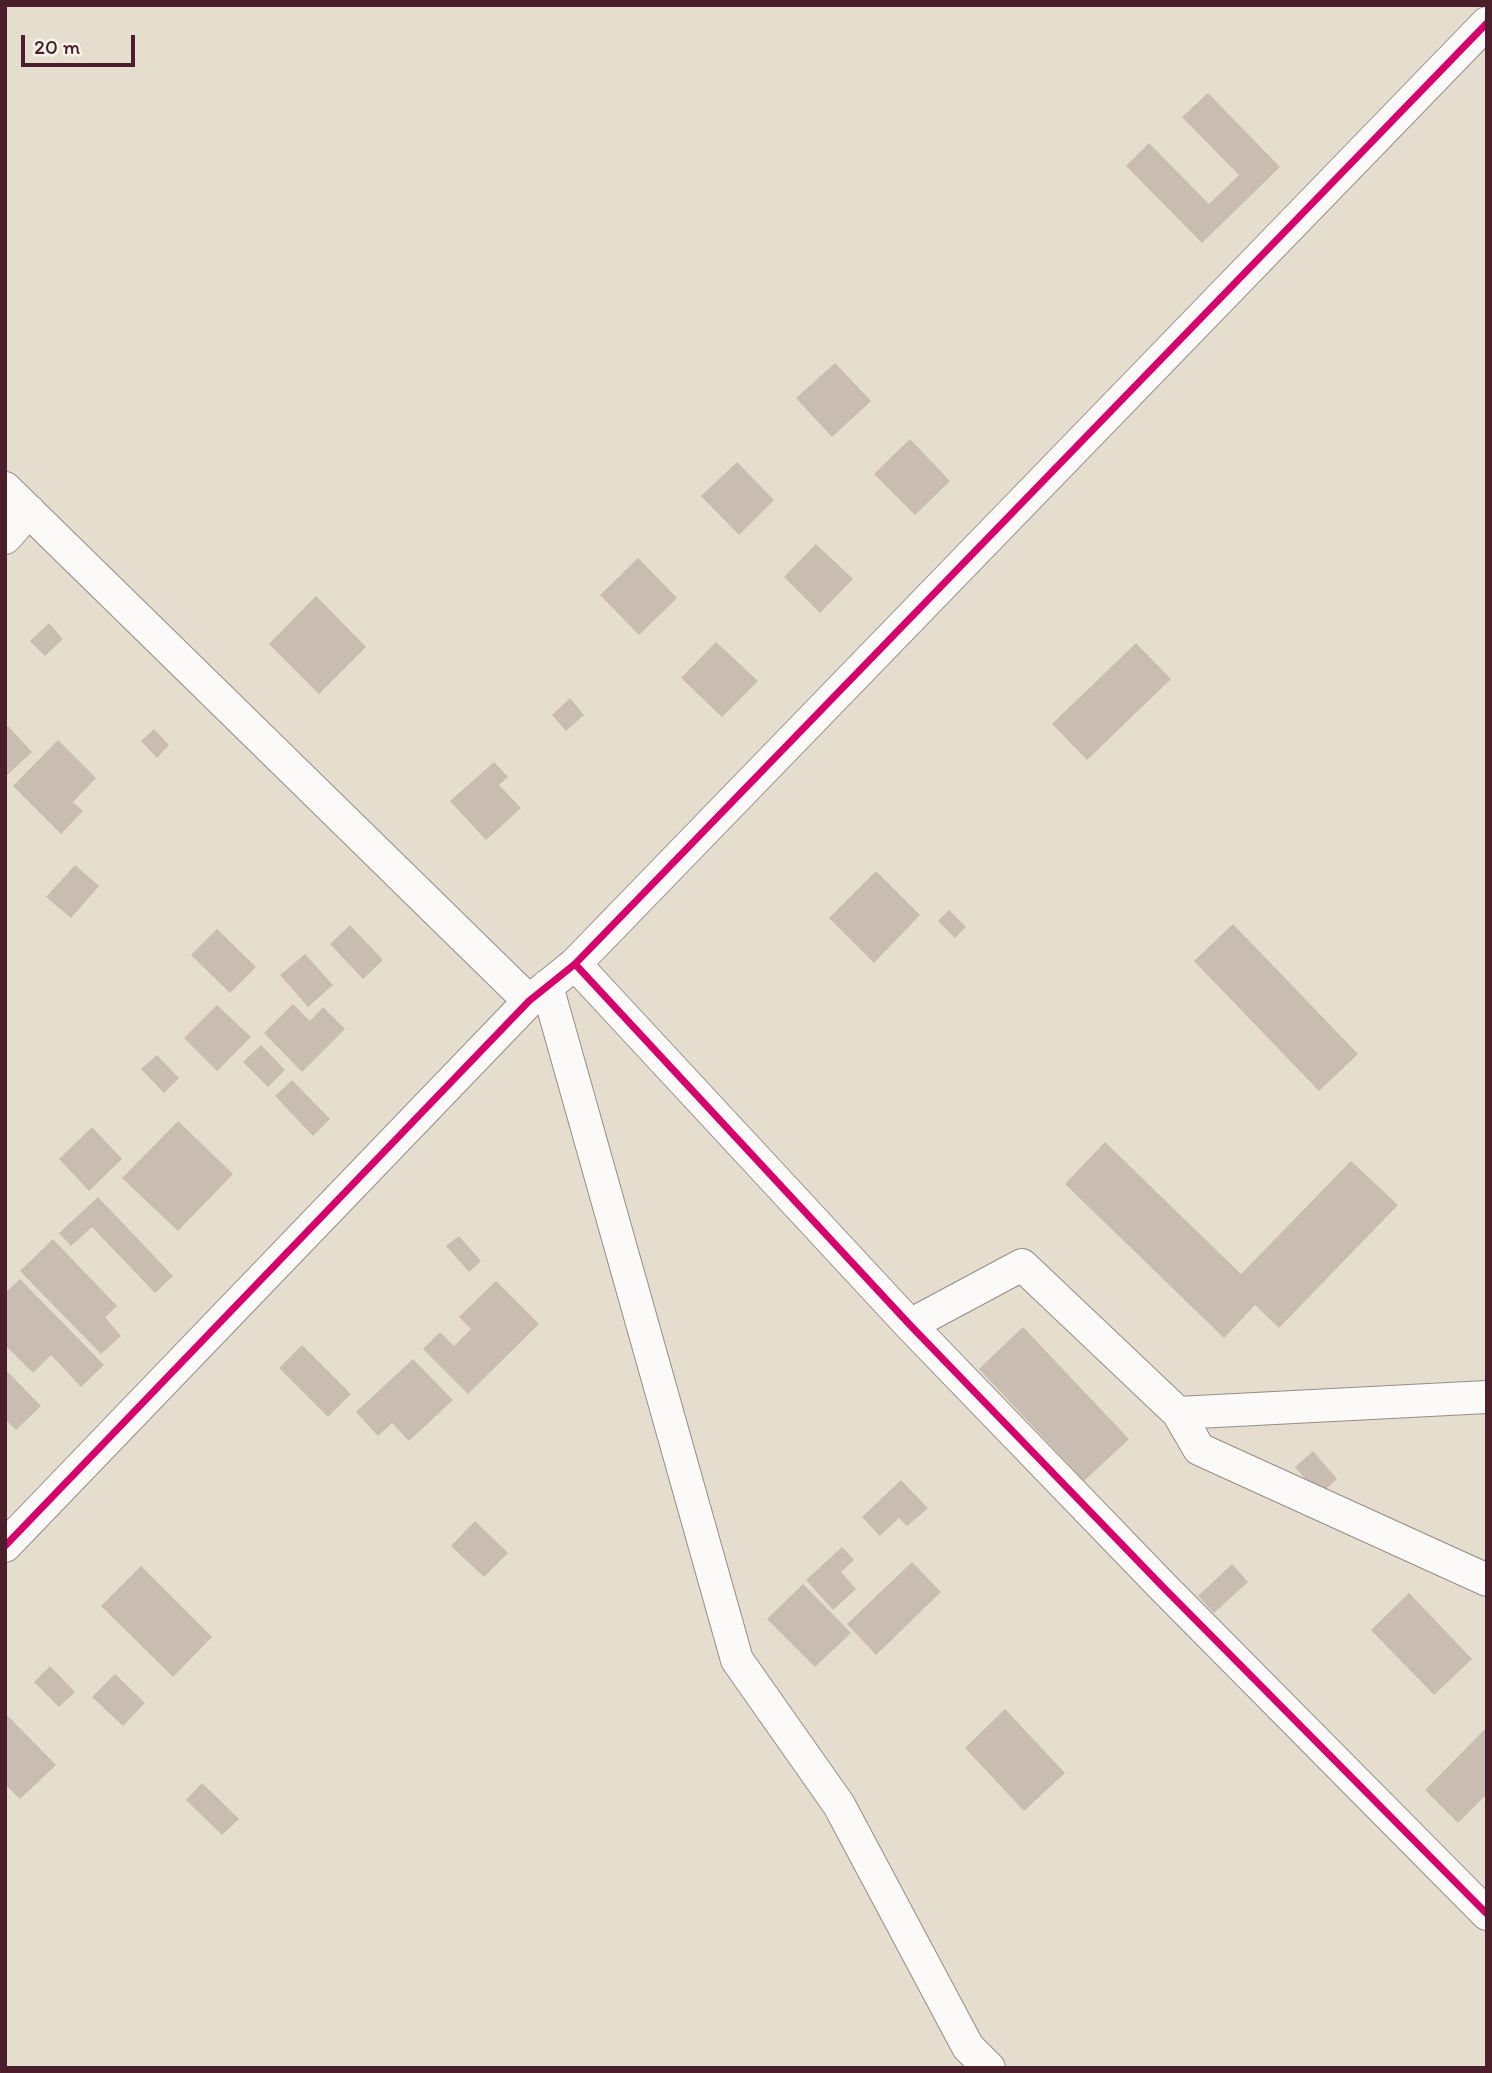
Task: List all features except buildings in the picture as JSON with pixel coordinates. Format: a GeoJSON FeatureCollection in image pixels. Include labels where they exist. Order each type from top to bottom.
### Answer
{"type":"FeatureCollection","features":[{"type":"Feature","properties":{"kind":"street"},"geometry":{"type":"LineString","coordinates":[[5,1546],[538,993],[575,964],[1487,23]]}},
{"type":"Feature","properties":{"kind":"street"},"geometry":{"type":"LineString","coordinates":[[5,488],[538,993],[737,1660],[839,1805],[968,2047],[989,2068]]}},
{"type":"Feature","properties":{"kind":"street"},"geometry":{"type":"LineString","coordinates":[[5,538],[29,511]]}},
{"type":"Feature","properties":{"kind":"street"},"geometry":{"type":"LineString","coordinates":[[575,964],[911,1325],[1162,1586],[1487,1914]]}},
{"type":"Feature","properties":{"kind":"street"},"geometry":{"type":"LineString","coordinates":[[911,1325],[1022,1265],[1178,1412],[1199,1449],[1487,1580]]}},
{"type":"Feature","properties":{"kind":"street"},"geometry":{"type":"LineString","coordinates":[[1178,1412],[1487,1397]]}},
{"type":"Feature","properties":{"kind":"cycle path"},"geometry":{"type":"LineString","coordinates":[[5,1546],[529,1001],[575,964],[1487,23]]}},
{"type":"Feature","properties":{"kind":"cycle path"},"geometry":{"type":"LineString","coordinates":[[575,964],[910,1325],[1162,1586],[1487,1914]]}}]}
